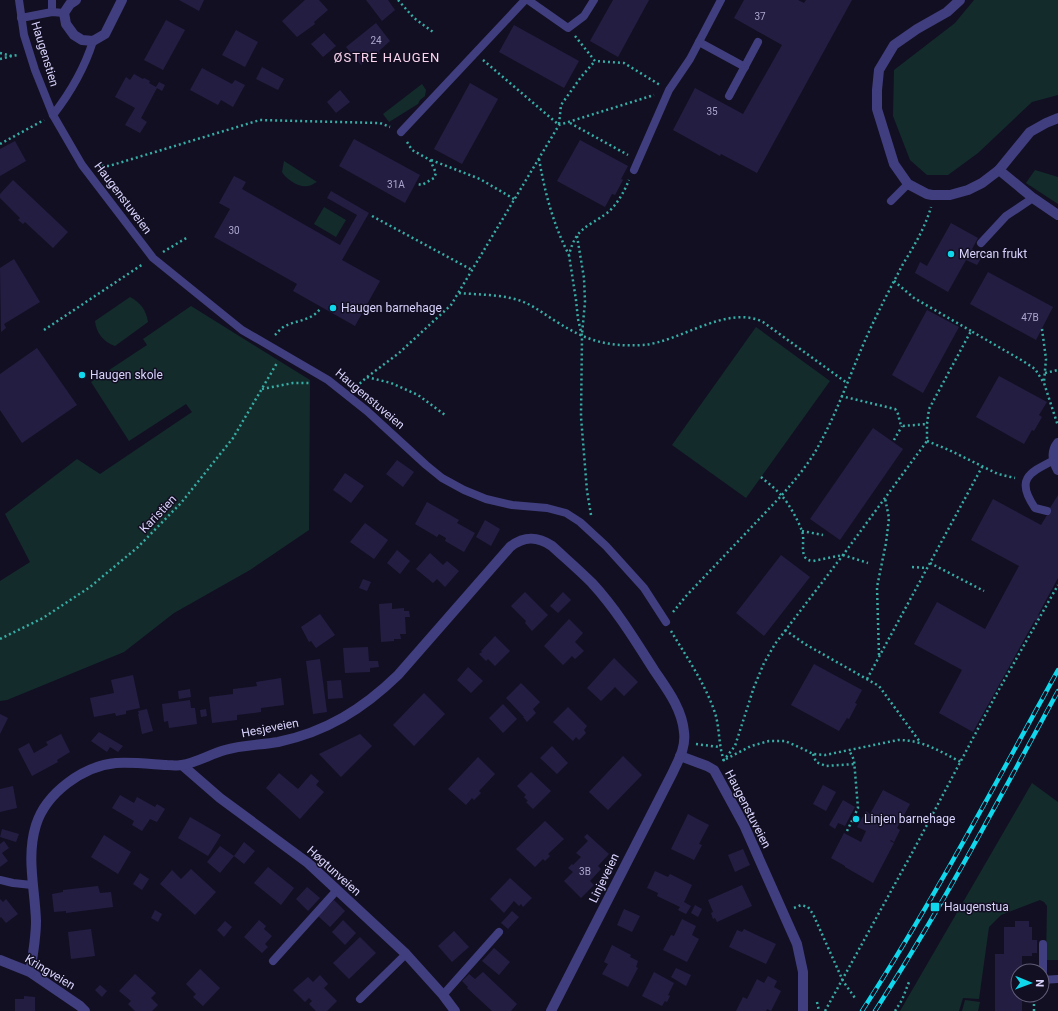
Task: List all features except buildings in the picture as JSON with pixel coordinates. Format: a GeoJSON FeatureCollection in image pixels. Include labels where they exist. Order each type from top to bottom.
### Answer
{"type":"FeatureCollection","features":[{"type":"Feature","properties":{"kind":"street"},"geometry":{"type":"LineString","coordinates":[[76,0],[70,4],[64,13],[66,24],[74,35],[82,40],[93,40],[105,34],[122,0]]}},
{"type":"Feature","properties":{"kind":"street"},"geometry":{"type":"LineString","coordinates":[[960,0],[947,12],[917,29],[894,45],[878,70],[876,90],[877,109],[894,164],[908,184],[926,194],[932,195],[950,195],[968,190],[982,183],[999,170],[1030,132],[1058,118]]}},
{"type":"Feature","properties":{"kind":"street"},"geometry":{"type":"LineString","coordinates":[[999,170],[1033,198],[1058,215]]}},
{"type":"Feature","properties":{"kind":"street"},"geometry":{"type":"LineString","coordinates":[[1058,443],[1053,452],[1058,470]]}},
{"type":"Feature","properties":{"kind":"street","name":"Hesjeveien"},"geometry":{"type":"LineString","coordinates":[[30,972],[36,920],[32,884],[32,850],[36,824],[45,807],[62,787],[77,776],[93,768],[116,763],[182,765],[226,749],[278,742],[306,735],[329,726],[354,712],[380,693],[398,675],[500,556],[518,541],[536,539],[545,541],[592,584],[611,607],[672,696],[680,713],[683,723],[684,741],[680,756]]}},
{"type":"Feature","properties":{"kind":"street","name":"Linjeveien"},"geometry":{"type":"LineString","coordinates":[[551,1011],[680,756]]}},
{"type":"Feature","properties":{"kind":"street","name":"Haugenstuveien"},"geometry":{"type":"LineString","coordinates":[[680,756],[714,770],[744,825],[797,944],[803,972],[803,1011]]}},
{"type":"Feature","properties":{"kind":"street","name":"Høgtunveien"},"geometry":{"type":"LineString","coordinates":[[182,765],[220,798],[308,863],[406,954],[443,995],[455,1011]]}},
{"type":"Feature","properties":{"kind":"street","name":"Kringveien"},"geometry":{"type":"LineString","coordinates":[[0,960],[30,972],[85,1011]]}},
{"type":"Feature","properties":{"kind":"lane","name":"Haugenstien"},"geometry":{"type":"LineString","coordinates":[[19,0],[24,35],[53,115]]}},
{"type":"Feature","properties":{"kind":"lane"},"geometry":{"type":"LineString","coordinates":[[52,0],[52,12]]}},
{"type":"Feature","properties":{"kind":"lane"},"geometry":{"type":"LineString","coordinates":[[401,132],[525,0]]}},
{"type":"Feature","properties":{"kind":"lane"},"geometry":{"type":"LineString","coordinates":[[528,0],[568,28],[584,16],[594,0]]}},
{"type":"Feature","properties":{"kind":"lane"},"geometry":{"type":"LineString","coordinates":[[634,170],[666,88],[690,59],[721,0]]}},
{"type":"Feature","properties":{"kind":"lane"},"geometry":{"type":"LineString","coordinates":[[21,18],[52,12],[64,13]]}},
{"type":"Feature","properties":{"kind":"lane"},"geometry":{"type":"LineString","coordinates":[[53,115],[65,99],[89,56],[93,40]]}},
{"type":"Feature","properties":{"kind":"lane"},"geometry":{"type":"LineString","coordinates":[[699,42],[745,67]]}},
{"type":"Feature","properties":{"kind":"lane"},"geometry":{"type":"LineString","coordinates":[[729,96],[758,42]]}},
{"type":"Feature","properties":{"kind":"lane","name":"Haugenstuveien"},"geometry":{"type":"LineString","coordinates":[[53,115],[82,165],[153,258],[242,330],[331,382],[442,478],[464,490],[499,503],[547,508],[566,513],[580,522],[644,588],[666,622]]}},
{"type":"Feature","properties":{"kind":"lane"},"geometry":{"type":"LineString","coordinates":[[891,201],[908,184]]}},
{"type":"Feature","properties":{"kind":"lane"},"geometry":{"type":"LineString","coordinates":[[982,243],[1006,216],[1033,198]]}},
{"type":"Feature","properties":{"kind":"lane"},"geometry":{"type":"LineString","coordinates":[[1047,511],[1035,508],[1028,498],[1025,488],[1026,480],[1031,473],[1054,460]]}},
{"type":"Feature","properties":{"kind":"lane"},"geometry":{"type":"LineString","coordinates":[[0,880],[13,883],[32,884]]}},
{"type":"Feature","properties":{"kind":"lane"},"geometry":{"type":"LineString","coordinates":[[273,961],[337,890]]}},
{"type":"Feature","properties":{"kind":"lane"},"geometry":{"type":"LineString","coordinates":[[443,995],[499,932]]}},
{"type":"Feature","properties":{"kind":"lane"},"geometry":{"type":"LineString","coordinates":[[1043,944],[1043,963]]}},
{"type":"Feature","properties":{"kind":"lane"},"geometry":{"type":"LineString","coordinates":[[360,999],[406,954]]}},
{"type":"Feature","properties":{"kind":"path"},"geometry":{"type":"LineString","coordinates":[[398,0],[414,18],[433,32]]}},
{"type":"Feature","properties":{"kind":"path"},"geometry":{"type":"LineString","coordinates":[[568,28],[596,61],[624,63],[666,88]]}},
{"type":"Feature","properties":{"kind":"path"},"geometry":{"type":"LineString","coordinates":[[0,53],[12,56]]}},
{"type":"Feature","properties":{"kind":"path"},"geometry":{"type":"LineString","coordinates":[[475,53],[558,125]]}},
{"type":"Feature","properties":{"kind":"path"},"geometry":{"type":"LineString","coordinates":[[0,59],[30,54]]}},
{"type":"Feature","properties":{"kind":"path"},"geometry":{"type":"LineString","coordinates":[[347,395],[367,377],[399,353],[451,305],[558,125],[561,105],[596,61]]}},
{"type":"Feature","properties":{"kind":"path"},"geometry":{"type":"LineString","coordinates":[[558,125],[666,88]]}},
{"type":"Feature","properties":{"kind":"path"},"geometry":{"type":"LineString","coordinates":[[0,144],[53,115]]}},
{"type":"Feature","properties":{"kind":"path"},"geometry":{"type":"LineString","coordinates":[[82,165],[109,166],[260,120],[380,123],[401,132],[412,150],[430,160],[480,179],[514,199]]}},
{"type":"Feature","properties":{"kind":"path"},"geometry":{"type":"LineString","coordinates":[[569,122],[638,160]]}},
{"type":"Feature","properties":{"kind":"path"},"geometry":{"type":"LineString","coordinates":[[539,158],[547,201],[562,242],[569,255],[578,319],[582,336]]}},
{"type":"Feature","properties":{"kind":"path"},"geometry":{"type":"LineString","coordinates":[[417,184],[422,185],[434,178],[436,173],[430,160]]}},
{"type":"Feature","properties":{"kind":"path"},"geometry":{"type":"LineString","coordinates":[[569,255],[580,230],[607,213],[615,205],[627,186],[634,170]]}},
{"type":"Feature","properties":{"kind":"path"},"geometry":{"type":"LineString","coordinates":[[724,760],[719,747],[718,725],[715,711],[708,695],[666,622],[686,595],[782,495],[815,452],[828,426],[873,322],[927,219],[931,207],[932,195]]}},
{"type":"Feature","properties":{"kind":"path"},"geometry":{"type":"LineString","coordinates":[[372,216],[472,270]]}},
{"type":"Feature","properties":{"kind":"path"},"geometry":{"type":"LineString","coordinates":[[577,236],[584,278],[585,302],[582,336],[581,417],[587,491],[594,535]]}},
{"type":"Feature","properties":{"kind":"path"},"geometry":{"type":"LineString","coordinates":[[44,330],[153,258],[188,237]]}},
{"type":"Feature","properties":{"kind":"path"},"geometry":{"type":"LineString","coordinates":[[894,281],[914,298],[1035,369],[1044,383],[1058,426]]}},
{"type":"Feature","properties":{"kind":"path"},"geometry":{"type":"LineString","coordinates":[[459,293],[518,300],[530,304],[558,323],[582,336],[612,345],[644,345],[660,342],[717,322],[739,317],[757,318],[847,383]]}},
{"type":"Feature","properties":{"kind":"path"},"geometry":{"type":"LineString","coordinates":[[266,344],[283,327],[316,315],[320,309]]}},
{"type":"Feature","properties":{"kind":"path"},"geometry":{"type":"LineString","coordinates":[[1042,329],[1046,358],[1044,383]]}},
{"type":"Feature","properties":{"kind":"path"},"geometry":{"type":"LineString","coordinates":[[724,760],[735,746],[754,687],[764,663],[785,630],[843,556],[927,441],[927,424],[930,409],[970,331]]}},
{"type":"Feature","properties":{"kind":"path","name":"Karistien"},"geometry":{"type":"LineString","coordinates":[[0,640],[43,618],[90,587],[138,547],[180,504],[233,438],[283,354]]}},
{"type":"Feature","properties":{"kind":"path"},"geometry":{"type":"LineString","coordinates":[[1045,373],[1058,370]]}},
{"type":"Feature","properties":{"kind":"path"},"geometry":{"type":"LineString","coordinates":[[367,377],[391,383],[418,395],[445,415]]}},
{"type":"Feature","properties":{"kind":"path"},"geometry":{"type":"LineString","coordinates":[[262,389],[293,383],[331,382]]}},
{"type":"Feature","properties":{"kind":"path"},"geometry":{"type":"LineString","coordinates":[[841,396],[895,409],[898,412],[900,424],[902,426]]}},
{"type":"Feature","properties":{"kind":"path"},"geometry":{"type":"LineString","coordinates":[[902,426],[927,424]]}},
{"type":"Feature","properties":{"kind":"path"},"geometry":{"type":"LineString","coordinates":[[894,440],[902,426]]}},
{"type":"Feature","properties":{"kind":"path"},"geometry":{"type":"LineString","coordinates":[[927,441],[998,474],[1026,480]]}},
{"type":"Feature","properties":{"kind":"path"},"geometry":{"type":"LineString","coordinates":[[867,679],[982,467]]}},
{"type":"Feature","properties":{"kind":"path"},"geometry":{"type":"LineString","coordinates":[[761,477],[782,495],[802,531],[804,537],[803,555],[808,561],[843,556],[868,563]]}},
{"type":"Feature","properties":{"kind":"path"},"geometry":{"type":"LineString","coordinates":[[879,656],[877,587],[886,543],[889,518],[885,497]]}},
{"type":"Feature","properties":{"kind":"path"},"geometry":{"type":"LineString","coordinates":[[802,531],[823,535]]}},
{"type":"Feature","properties":{"kind":"path"},"geometry":{"type":"LineString","coordinates":[[930,563],[984,590]]}},
{"type":"Feature","properties":{"kind":"path"},"geometry":{"type":"LineString","coordinates":[[912,567],[927,568]]}},
{"type":"Feature","properties":{"kind":"path"},"geometry":{"type":"LineString","coordinates":[[825,1011],[843,981],[997,693],[1058,586]]}},
{"type":"Feature","properties":{"kind":"path"},"geometry":{"type":"LineString","coordinates":[[785,630],[805,644],[879,686],[920,742]]}},
{"type":"Feature","properties":{"kind":"path"},"geometry":{"type":"LineString","coordinates":[[724,760],[751,746],[769,741],[785,741],[813,754],[825,755],[898,740],[909,740],[920,742],[961,762]]}},
{"type":"Feature","properties":{"kind":"path"},"geometry":{"type":"LineString","coordinates":[[689,743],[719,747]]}},
{"type":"Feature","properties":{"kind":"path"},"geometry":{"type":"LineString","coordinates":[[847,831],[858,808],[854,764],[849,750]]}},
{"type":"Feature","properties":{"kind":"path"},"geometry":{"type":"LineString","coordinates":[[813,754],[816,762],[826,766],[854,764]]}},
{"type":"Feature","properties":{"kind":"path"},"geometry":{"type":"LineString","coordinates":[[790,910],[801,906],[808,907],[813,914],[843,981],[855,998]]}},
{"type":"Feature","properties":{"kind":"path"},"geometry":{"type":"LineString","coordinates":[[894,1011],[902,1000],[909,982]]}},
{"type":"Feature","properties":{"kind":"green space"},"geometry":{"type":"Polygon","coordinates":[[[974,0],[1058,0],[1058,95],[1032,102],[978,153],[948,175],[927,175],[910,160],[893,116],[894,70],[955,23],[974,0]]]}},
{"type":"Feature","properties":{"kind":"green space"},"geometry":{"type":"Polygon","coordinates":[[[422,84],[426,90],[425,96],[418,104],[389,122],[383,114],[422,84]]]}},
{"type":"Feature","properties":{"kind":"green space"},"geometry":{"type":"Polygon","coordinates":[[[284,161],[317,182],[310,186],[301,186],[293,182],[282,172],[284,161]]]}},
{"type":"Feature","properties":{"kind":"green space"},"geometry":{"type":"Polygon","coordinates":[[[1035,170],[1058,177],[1058,204],[1026,183],[1035,170]]]}},
{"type":"Feature","properties":{"kind":"green space"},"geometry":{"type":"Polygon","coordinates":[[[324,207],[346,220],[336,237],[314,224],[324,207]]]}},
{"type":"Feature","properties":{"kind":"green space"},"geometry":{"type":"Polygon","coordinates":[[[130,297],[142,307],[148,322],[115,346],[107,342],[101,336],[95,321],[130,297]]]}},
{"type":"Feature","properties":{"kind":"green space"},"geometry":{"type":"Polygon","coordinates":[[[191,306],[310,380],[309,530],[250,570],[174,613],[124,652],[7,700],[0,701],[0,581],[30,562],[5,514],[77,459],[100,474],[192,412],[186,404],[129,441],[91,382],[147,345],[143,339],[191,306]]]}},
{"type":"Feature","properties":{"kind":"green space"},"geometry":{"type":"Polygon","coordinates":[[[756,327],[830,381],[746,498],[672,445],[756,327]]]}},
{"type":"Feature","properties":{"kind":"green space"},"geometry":{"type":"Polygon","coordinates":[[[1032,783],[1058,802],[1058,960],[1046,960],[1047,906],[1040,900],[1001,915],[989,927],[979,999],[963,998],[959,1011],[900,1011],[1032,783]]]}},
{"type":"Feature","properties":{"kind":"green space"},"geometry":{"type":"Polygon","coordinates":[[[965,1000],[980,1002],[978,1011],[962,1011],[965,1000]]]}},
{"type":"Feature","properties":{"kind":"railway"},"geometry":{"type":"LineString","coordinates":[[862,1011],[939,885],[1058,670]]}},
{"type":"Feature","properties":{"kind":"railway"},"geometry":{"type":"LineString","coordinates":[[875,1011],[924,933],[947,893],[1058,691]]}},
{"type":"Feature","properties":{"kind":"place","name":"Mercan frukt"},"geometry":{"type":"Point","coordinates":[951,254]}},
{"type":"Feature","properties":{"kind":"place","name":"Haugen barnehage"},"geometry":{"type":"Point","coordinates":[333,308]}},
{"type":"Feature","properties":{"kind":"place","name":"Haugen skole"},"geometry":{"type":"Point","coordinates":[82,375]}},
{"type":"Feature","properties":{"kind":"place","name":"Linjen barnehage"},"geometry":{"type":"Point","coordinates":[856,819]}},
{"type":"Feature","properties":{"kind":"place","name":"Haugenstua"},"geometry":{"type":"Point","coordinates":[935,907]}},
{"type":"Feature","properties":{"kind":"district","name":"ØSTRE HAUGEN"},"geometry":{"type":"Point","coordinates":[387,57]}}]}
